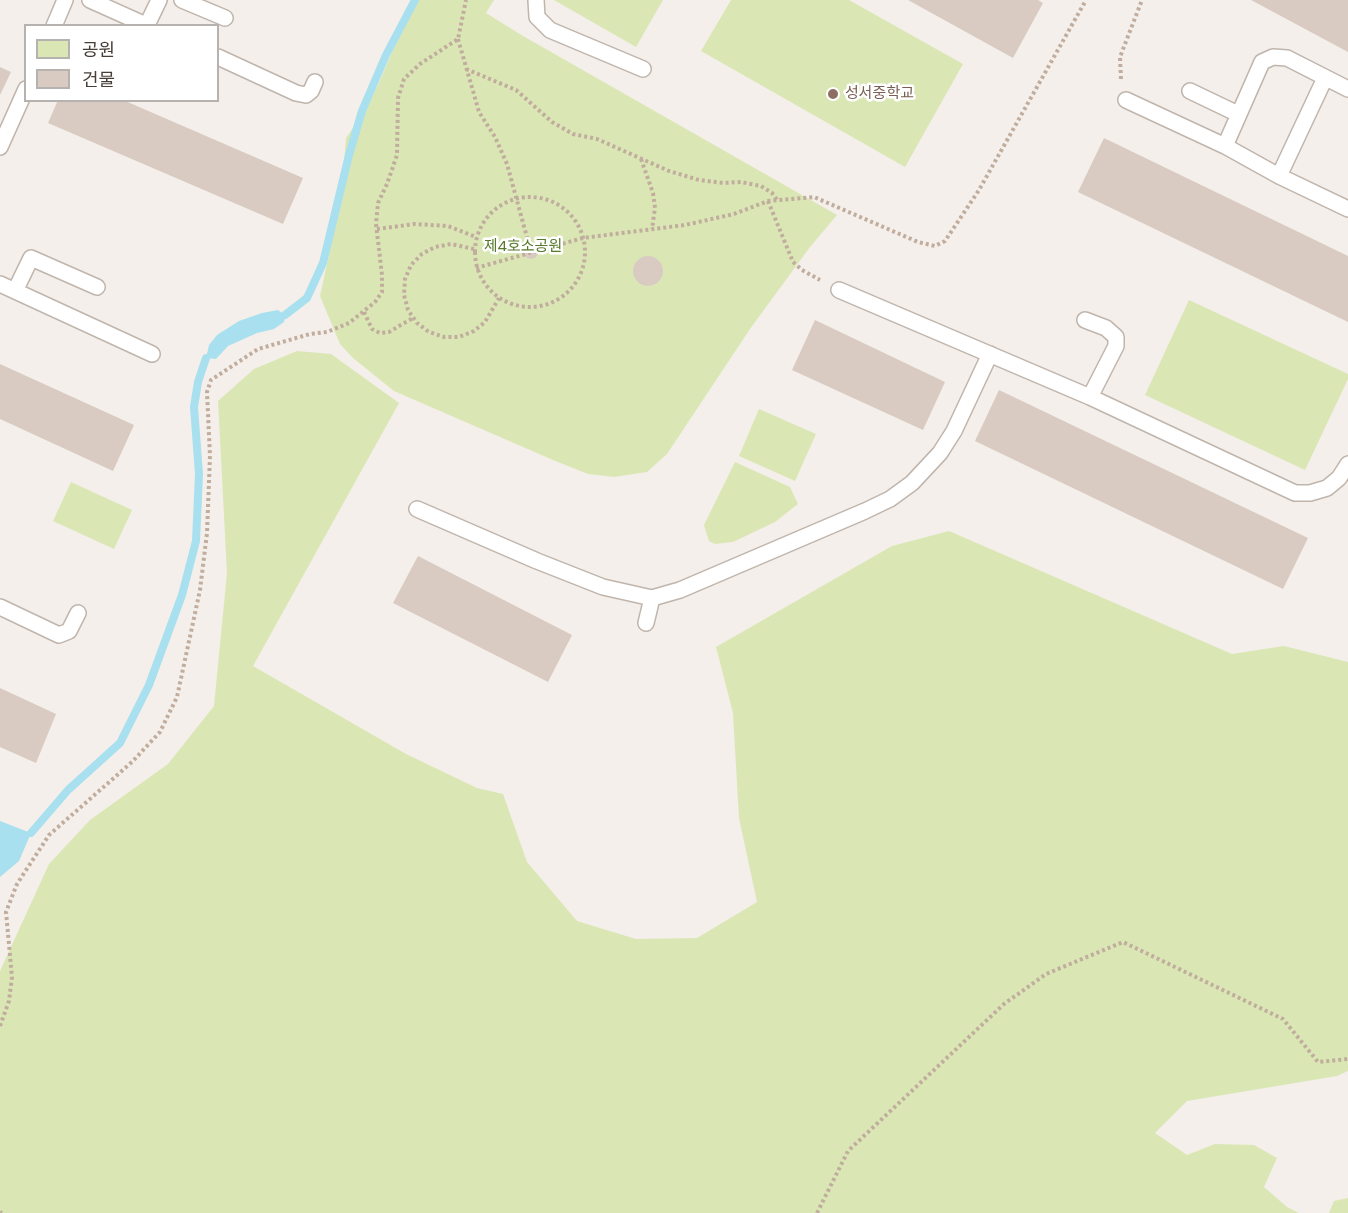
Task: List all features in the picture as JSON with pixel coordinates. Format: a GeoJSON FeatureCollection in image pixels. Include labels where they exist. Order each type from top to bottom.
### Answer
{"type":"FeatureCollection","features":[{"type":"Feature","properties":{"kind":"lane"},"geometry":{"type":"LineString","coordinates":[[55,24],[65,0]]}},
{"type":"Feature","properties":{"kind":"lane"},"geometry":{"type":"LineString","coordinates":[[90,0],[146,24]]}},
{"type":"Feature","properties":{"kind":"lane"},"geometry":{"type":"LineString","coordinates":[[148,24],[159,0]]}},
{"type":"Feature","properties":{"kind":"lane"},"geometry":{"type":"LineString","coordinates":[[182,0],[225,18]]}},
{"type":"Feature","properties":{"kind":"lane"},"geometry":{"type":"LineString","coordinates":[[536,0],[537,16],[550,30],[643,69]]}},
{"type":"Feature","properties":{"kind":"lane"},"geometry":{"type":"LineString","coordinates":[[219,57],[296,93],[306,95],[311,91],[315,82]]}},
{"type":"Feature","properties":{"kind":"lane"},"geometry":{"type":"LineString","coordinates":[[1225,146],[1262,62],[1273,57],[1287,58],[1348,89]]}},
{"type":"Feature","properties":{"kind":"lane"},"geometry":{"type":"LineString","coordinates":[[1280,176],[1325,78]]}},
{"type":"Feature","properties":{"kind":"lane"},"geometry":{"type":"LineString","coordinates":[[1190,92],[1238,114]]}},
{"type":"Feature","properties":{"kind":"lane"},"geometry":{"type":"LineString","coordinates":[[0,147],[24,93]]}},
{"type":"Feature","properties":{"kind":"lane"},"geometry":{"type":"LineString","coordinates":[[1126,100],[1225,146],[1280,176],[1348,208]]}},
{"type":"Feature","properties":{"kind":"lane"},"geometry":{"type":"LineString","coordinates":[[15,291],[32,258],[96,287]]}},
{"type":"Feature","properties":{"kind":"lane"},"geometry":{"type":"LineString","coordinates":[[0,284],[152,354]]}},
{"type":"Feature","properties":{"kind":"lane"},"geometry":{"type":"LineString","coordinates":[[839,290],[1090,397],[1294,493],[1310,493],[1327,488],[1339,478],[1348,464]]}},
{"type":"Feature","properties":{"kind":"lane"},"geometry":{"type":"LineString","coordinates":[[1085,320],[1106,328],[1116,337],[1116,346],[1090,397]]}},
{"type":"Feature","properties":{"kind":"lane"},"geometry":{"type":"LineString","coordinates":[[417,509],[603,587],[652,598],[680,590],[890,499],[912,483],[940,453],[950,438],[990,354]]}},
{"type":"Feature","properties":{"kind":"lane"},"geometry":{"type":"LineString","coordinates":[[646,623],[652,598]]}},
{"type":"Feature","properties":{"kind":"lane"},"geometry":{"type":"LineString","coordinates":[[0,607],[59,635],[69,631],[78,613]]}},
{"type":"Feature","properties":{"kind":"path"},"geometry":{"type":"LineString","coordinates":[[466,0],[458,39],[479,112],[495,136],[507,164],[531,252]]}},
{"type":"Feature","properties":{"kind":"path"},"geometry":{"type":"LineString","coordinates":[[476,267],[583,238],[685,225],[734,214],[768,201],[814,197],[925,244],[935,246],[945,241],[979,190],[1086,0]]}},
{"type":"Feature","properties":{"kind":"path"},"geometry":{"type":"LineString","coordinates":[[1126,100],[1120,77],[1120,57],[1142,0]]}},
{"type":"Feature","properties":{"kind":"path"},"geometry":{"type":"LineString","coordinates":[[0,1026],[9,1001],[12,977],[6,912],[17,884],[49,835],[132,762],[160,732],[177,697],[200,590],[207,533],[210,456],[207,392],[211,380],[258,349],[310,334],[327,332],[349,323],[375,302],[382,292],[382,268],[377,229],[378,203],[397,155],[398,98],[404,79],[420,64],[458,39]]}},
{"type":"Feature","properties":{"kind":"path"},"geometry":{"type":"LineString","coordinates":[[466,69],[516,90],[552,122],[573,134],[597,139],[669,171],[699,180],[723,183],[741,182],[761,186],[772,193],[778,201]]}},
{"type":"Feature","properties":{"kind":"path"},"geometry":{"type":"LineString","coordinates":[[640,158],[653,193],[655,208],[652,229]]}},
{"type":"Feature","properties":{"kind":"path"},"geometry":{"type":"LineString","coordinates":[[536,196],[553,201],[569,212],[580,227],[583,238],[585,262],[579,279],[567,294],[552,303],[534,308],[516,306],[499,298],[486,286],[476,267],[474,249],[476,237],[486,217],[500,205],[515,198],[536,196]]}},
{"type":"Feature","properties":{"kind":"path"},"geometry":{"type":"LineString","coordinates":[[768,201],[793,262],[802,270]]}},
{"type":"Feature","properties":{"kind":"path"},"geometry":{"type":"LineString","coordinates":[[377,229],[415,224],[448,226],[476,237]]}},
{"type":"Feature","properties":{"kind":"path"},"geometry":{"type":"LineString","coordinates":[[474,249],[451,244],[435,247],[422,254],[411,265],[405,279],[404,295],[408,310],[413,318],[429,332],[444,337],[459,337],[474,332],[485,322],[499,298]]}},
{"type":"Feature","properties":{"kind":"path"},"geometry":{"type":"LineString","coordinates":[[364,312],[372,329],[380,333],[388,332],[413,318]]}},
{"type":"Feature","properties":{"kind":"path"},"geometry":{"type":"LineString","coordinates":[[817,1213],[848,1151],[1004,1004],[1047,974],[1123,942],[1284,1019],[1318,1062],[1348,1059]]}},
{"type":"Feature","properties":{"kind":"green space","name":"제4호소공원"},"geometry":{"type":"Polygon","coordinates":[[[414,0],[494,0],[486,13],[837,215],[810,247],[750,329],[667,454],[647,472],[614,477],[588,474],[553,460],[394,391],[353,358],[340,344],[320,296],[341,199],[346,138],[364,112],[378,85],[414,0]]]}},
{"type":"Feature","properties":{"kind":"green space"},"geometry":{"type":"Polygon","coordinates":[[[554,0],[663,0],[636,47],[554,0]]]}},
{"type":"Feature","properties":{"kind":"green space"},"geometry":{"type":"Polygon","coordinates":[[[731,0],[849,0],[963,64],[905,167],[701,51],[731,0]]]}},
{"type":"Feature","properties":{"kind":"green space"},"geometry":{"type":"Polygon","coordinates":[[[1189,300],[1348,374],[1348,379],[1305,470],[1145,395],[1189,300]]]}},
{"type":"Feature","properties":{"kind":"green space"},"geometry":{"type":"Polygon","coordinates":[[[297,351],[331,354],[399,403],[253,666],[406,754],[477,788],[503,794],[527,862],[577,921],[636,939],[697,938],[757,902],[739,818],[733,713],[716,647],[892,546],[949,531],[1232,654],[1284,646],[1348,662],[1348,1071],[1337,1076],[1187,1101],[1155,1133],[1187,1155],[1215,1144],[1254,1145],[1277,1158],[1264,1187],[1287,1207],[1299,1213],[0,1213],[0,971],[49,864],[90,820],[168,764],[214,706],[227,573],[218,401],[254,369],[297,351]]]}},
{"type":"Feature","properties":{"kind":"green space"},"geometry":{"type":"Polygon","coordinates":[[[759,409],[816,434],[795,481],[739,456],[759,409]]]}},
{"type":"Feature","properties":{"kind":"green space"},"geometry":{"type":"Polygon","coordinates":[[[735,462],[790,487],[798,504],[775,522],[733,542],[715,544],[709,541],[704,525],[735,462]]]}},
{"type":"Feature","properties":{"kind":"green space"},"geometry":{"type":"Polygon","coordinates":[[[71,482],[132,510],[114,549],[53,521],[71,482]]]}},
{"type":"Feature","properties":{"kind":"green space"},"geometry":{"type":"Polygon","coordinates":[[[1348,1198],[1348,1213],[1329,1213],[1334,1201],[1348,1198]]]}},
{"type":"Feature","properties":{"kind":"water"},"geometry":{"type":"Polygon","coordinates":[[[278,310],[285,315],[284,322],[274,329],[257,333],[228,346],[216,359],[206,358],[209,345],[217,335],[239,321],[278,310]]]}},
{"type":"Feature","properties":{"kind":"water"},"geometry":{"type":"Polygon","coordinates":[[[0,821],[31,833],[19,861],[0,877],[0,821]]]}},
{"type":"Feature","properties":{"kind":"building"},"geometry":{"type":"Polygon","coordinates":[[[908,0],[1038,0],[1043,3],[1013,58],[908,0]]]}},
{"type":"Feature","properties":{"kind":"building"},"geometry":{"type":"Polygon","coordinates":[[[1251,0],[1348,0],[1348,52],[1251,0]]]}},
{"type":"Feature","properties":{"kind":"building"},"geometry":{"type":"Polygon","coordinates":[[[0,67],[11,72],[0,95],[0,67]]]}},
{"type":"Feature","properties":{"kind":"building"},"geometry":{"type":"Polygon","coordinates":[[[57,102],[128,102],[303,178],[283,224],[48,123],[57,102]]]}},
{"type":"Feature","properties":{"kind":"building"},"geometry":{"type":"Polygon","coordinates":[[[1104,138],[1348,256],[1348,322],[1078,192],[1104,138]]]}},
{"type":"Feature","properties":{"kind":"building"},"geometry":{"type":"Polygon","coordinates":[[[531,245],[536,247],[538,252],[536,257],[531,259],[526,257],[524,252],[526,247],[531,245]]]}},
{"type":"Feature","properties":{"kind":"building"},"geometry":{"type":"Polygon","coordinates":[[[648,256],[654,257],[662,265],[662,277],[654,285],[648,286],[642,285],[634,277],[633,271],[634,265],[642,257],[648,256]]]}},
{"type":"Feature","properties":{"kind":"building"},"geometry":{"type":"Polygon","coordinates":[[[815,320],[945,382],[923,430],[792,370],[815,320]]]}},
{"type":"Feature","properties":{"kind":"building"},"geometry":{"type":"Polygon","coordinates":[[[0,364],[134,425],[113,471],[0,419],[0,364]]]}},
{"type":"Feature","properties":{"kind":"building"},"geometry":{"type":"Polygon","coordinates":[[[999,390],[1308,538],[1283,589],[975,441],[999,390]]]}},
{"type":"Feature","properties":{"kind":"building"},"geometry":{"type":"Polygon","coordinates":[[[418,556],[572,635],[548,682],[393,603],[418,556]]]}},
{"type":"Feature","properties":{"kind":"building"},"geometry":{"type":"Polygon","coordinates":[[[0,688],[56,714],[36,763],[0,747],[0,688]]]}},
{"type":"Feature","properties":{"kind":"waterway"},"geometry":{"type":"LineString","coordinates":[[285,315],[307,298],[323,263],[362,111],[386,55],[415,0]]}},
{"type":"Feature","properties":{"kind":"waterway"},"geometry":{"type":"LineString","coordinates":[[31,833],[68,790],[120,743],[149,685],[182,595],[196,541],[199,474],[194,407],[198,382],[206,358]]}},
{"type":"Feature","properties":{"kind":"place","name":"성서중학교"},"geometry":{"type":"Point","coordinates":[833,94]}}]}
